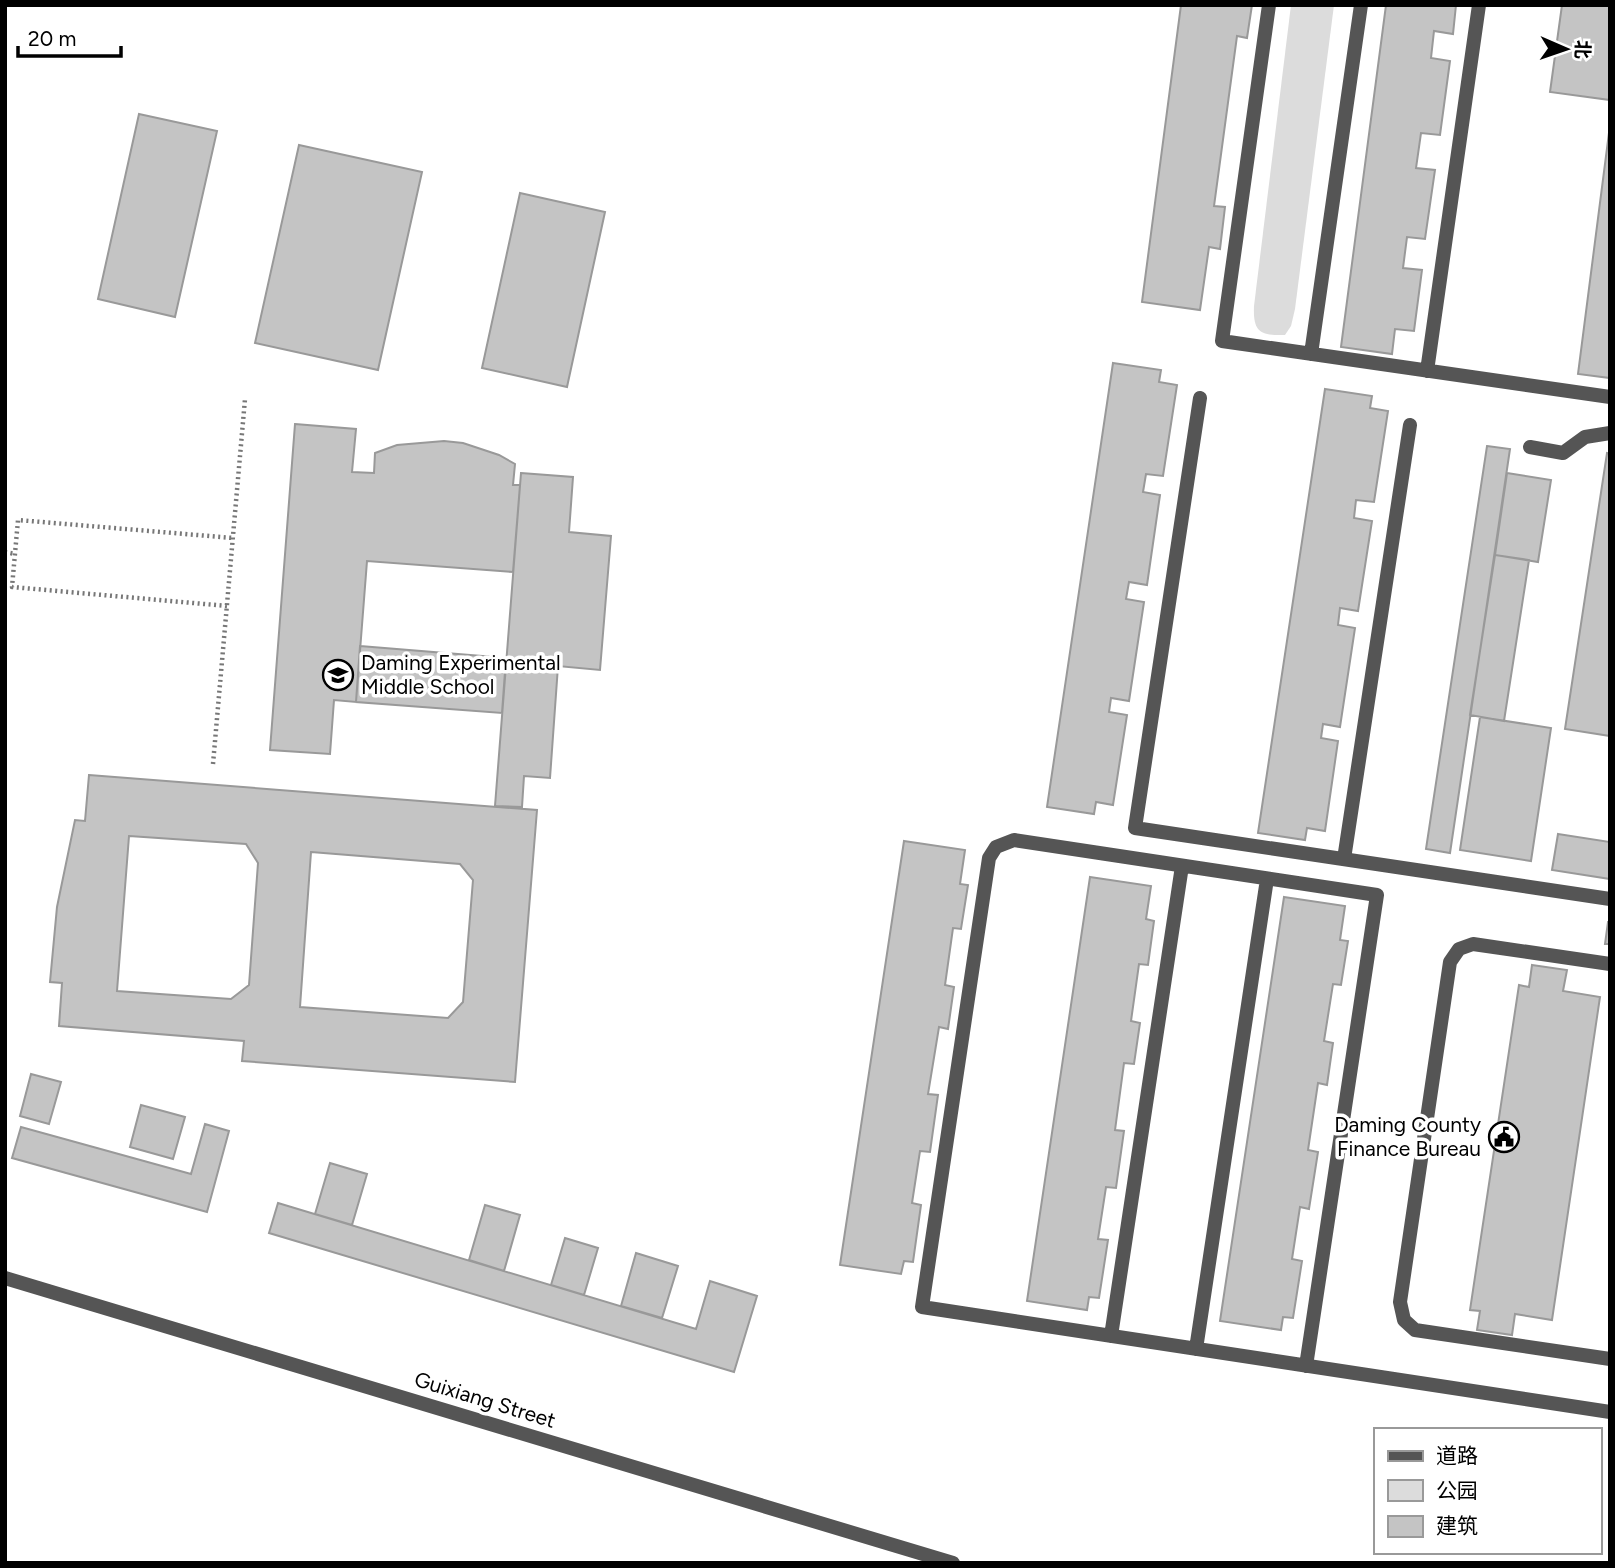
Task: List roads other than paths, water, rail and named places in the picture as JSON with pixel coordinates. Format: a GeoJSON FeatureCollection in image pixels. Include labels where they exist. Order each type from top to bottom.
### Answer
{"type":"FeatureCollection","features":[{"type":"Feature","properties":{"kind":"street"},"geometry":{"type":"LineString","coordinates":[[1269,5],[1222,341],[1610,397]]}},
{"type":"Feature","properties":{"kind":"street"},"geometry":{"type":"LineString","coordinates":[[1311,354],[1361,5]]}},
{"type":"Feature","properties":{"kind":"street"},"geometry":{"type":"LineString","coordinates":[[1426,370],[1479,5]]}},
{"type":"Feature","properties":{"kind":"street"},"geometry":{"type":"LineString","coordinates":[[1200,398],[1135,828],[1610,900]]}},
{"type":"Feature","properties":{"kind":"street"},"geometry":{"type":"LineString","coordinates":[[1344,859],[1410,425]]}},
{"type":"Feature","properties":{"kind":"street"},"geometry":{"type":"LineString","coordinates":[[1530,447],[1563,453],[1585,437],[1610,433]]}},
{"type":"Feature","properties":{"kind":"street"},"geometry":{"type":"LineString","coordinates":[[1306,1366],[1377,895],[1014,840],[996,847],[989,858],[922,1307],[1306,1366],[1610,1412]]}},
{"type":"Feature","properties":{"kind":"street"},"geometry":{"type":"LineString","coordinates":[[1111,1336],[1182,866]]}},
{"type":"Feature","properties":{"kind":"street"},"geometry":{"type":"LineString","coordinates":[[1196,1349],[1267,879]]}},
{"type":"Feature","properties":{"kind":"street"},"geometry":{"type":"LineString","coordinates":[[1610,964],[1473,944],[1459,949],[1450,962],[1400,1302],[1404,1320],[1415,1330],[1610,1359]]}},
{"type":"Feature","properties":{"kind":"street","name":"Guixiang Street"},"geometry":{"type":"LineString","coordinates":[[5,1278],[953,1563]]}},
{"type":"Feature","properties":{"kind":"place","name":"Daming Experimental Middle School"},"geometry":{"type":"Point","coordinates":[338,675]}},
{"type":"Feature","properties":{"kind":"place","name":"Daming County Finance Bureau"},"geometry":{"type":"Point","coordinates":[1504,1137]}}]}
